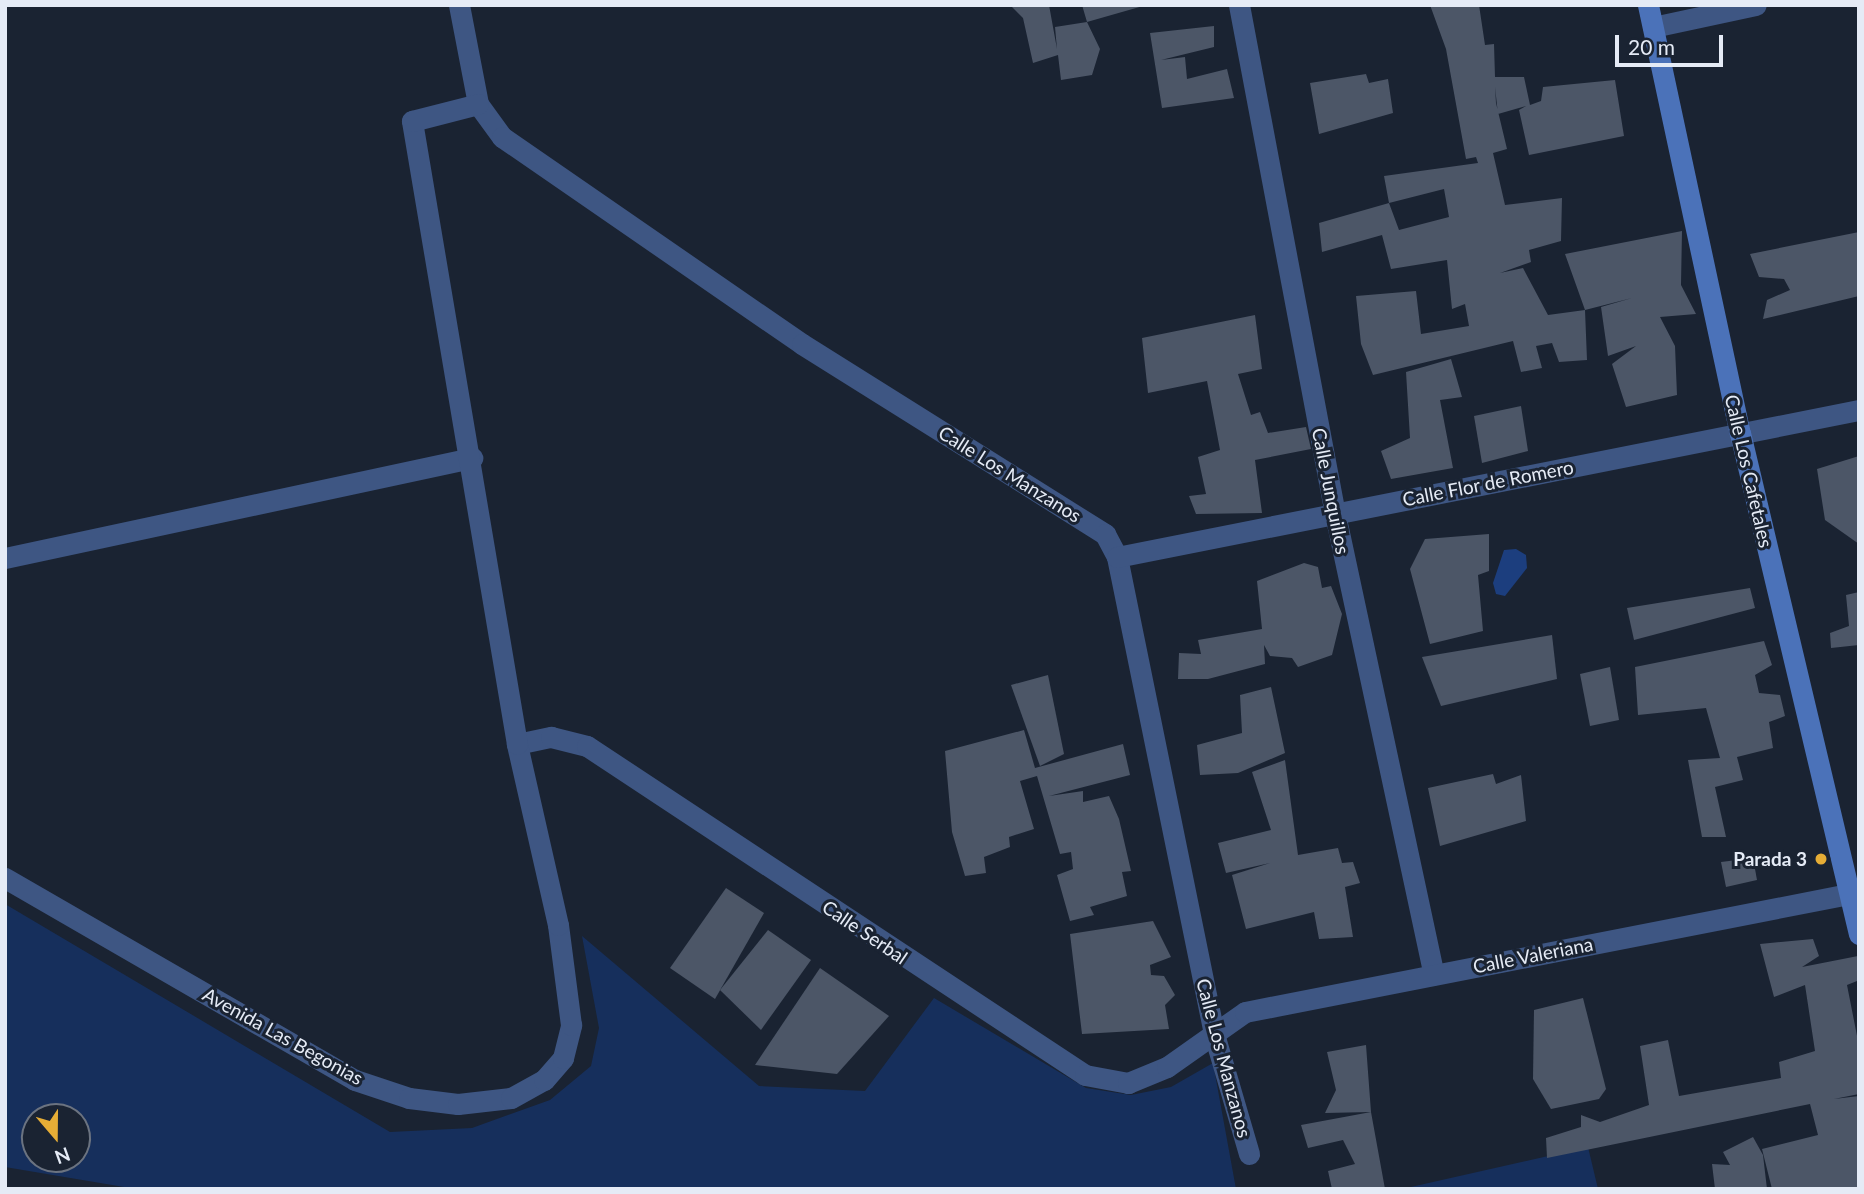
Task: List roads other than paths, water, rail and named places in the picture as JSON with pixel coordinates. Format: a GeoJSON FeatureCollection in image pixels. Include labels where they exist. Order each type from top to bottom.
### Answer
{"type":"FeatureCollection","features":[{"type":"Feature","properties":{"kind":"main road","name":"Calle Los Cafetales"},"geometry":{"type":"LineString","coordinates":[[1648,5],[1740,433],[1854,894],[1859,934]]}},
{"type":"Feature","properties":{"kind":"street","name":"Calle Los Manzanos"},"geometry":{"type":"LineString","coordinates":[[460,5],[478,104],[502,137],[802,344],[1105,534],[1117,556],[1214,1034],[1249,1154]]}},
{"type":"Feature","properties":{"kind":"street","name":"Calle Junquillos"},"geometry":{"type":"LineString","coordinates":[[1240,5],[1335,514],[1434,974]]}},
{"type":"Feature","properties":{"kind":"street"},"geometry":{"type":"LineString","coordinates":[[1653,27],[1756,5]]}},
{"type":"Feature","properties":{"kind":"street","name":"Avenida Las Begonias"},"geometry":{"type":"LineString","coordinates":[[5,878],[355,1080],[458,1104],[511,1098],[544,1080],[563,1058],[571,1025],[558,925],[517,744],[472,458],[412,121],[478,104]]}},
{"type":"Feature","properties":{"kind":"street","name":"Calle Flor de Romero"},"geometry":{"type":"LineString","coordinates":[[1117,556],[1859,410]]}},
{"type":"Feature","properties":{"kind":"street"},"geometry":{"type":"LineString","coordinates":[[5,558],[472,458]]}},
{"type":"Feature","properties":{"kind":"street","name":"Calle Serbal"},"geometry":{"type":"LineString","coordinates":[[517,744],[551,737],[587,746],[1085,1075],[1128,1083],[1167,1067],[1214,1034]]}},
{"type":"Feature","properties":{"kind":"street","name":"Calle Valeriana"},"geometry":{"type":"LineString","coordinates":[[1214,1034],[1245,1012],[1854,894]]}},
{"type":"Feature","properties":{"kind":"place","name":"Parada 3"},"geometry":{"type":"Point","coordinates":[1821,859]}}]}
